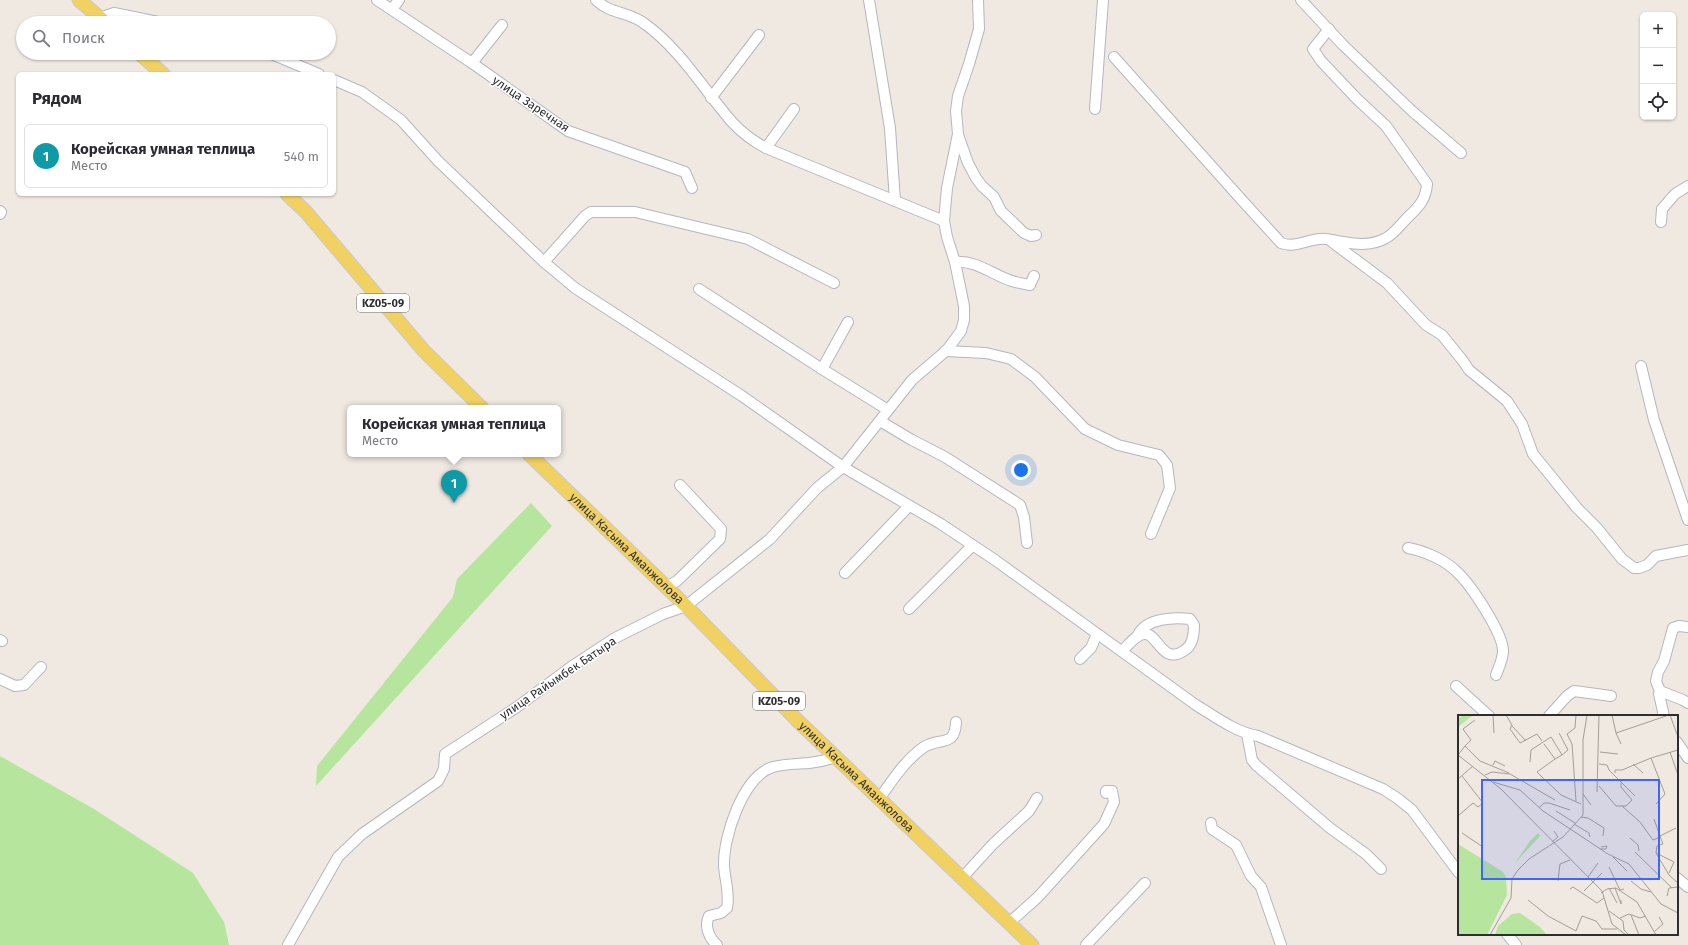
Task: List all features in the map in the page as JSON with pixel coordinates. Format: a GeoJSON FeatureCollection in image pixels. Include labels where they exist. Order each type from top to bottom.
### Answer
{"type":"FeatureCollection","features":[{"type":"Feature","properties":{"kind":"main road"},"geometry":{"type":"LineString","coordinates":[[79,0],[97,16]]}},
{"type":"Feature","properties":{"kind":"main road"},"geometry":{"type":"LineString","coordinates":[[148,60],[161,72]]}},
{"type":"Feature","properties":{"kind":"main road","name":"KZ05-09"},"geometry":{"type":"LineString","coordinates":[[289,196],[306,212],[424,351],[479,405]]}},
{"type":"Feature","properties":{"kind":"main road","name":"улица Касыма Аманжолова"},"geometry":{"type":"LineString","coordinates":[[532,457],[686,606],[798,721],[1032,945]]}},
{"type":"Feature","properties":{"kind":"street","name":"улица Заречная"},"geometry":{"type":"LineString","coordinates":[[377,0],[472,63],[568,131],[685,172],[692,188]]}},
{"type":"Feature","properties":{"kind":"street"},"geometry":{"type":"LineString","coordinates":[[392,9],[399,0]]}},
{"type":"Feature","properties":{"kind":"street"},"geometry":{"type":"LineString","coordinates":[[596,0],[611,11],[644,23],[672,47],[711,98],[743,134],[766,148],[944,221]]}},
{"type":"Feature","properties":{"kind":"street"},"geometry":{"type":"LineString","coordinates":[[869,0],[890,128],[895,201]]}},
{"type":"Feature","properties":{"kind":"street","name":"улица Райымбек Батыра"},"geometry":{"type":"LineString","coordinates":[[288,945],[338,858],[362,834],[438,781],[444,769],[445,754],[517,707],[571,667],[615,638],[663,614],[686,606],[770,539],[817,488],[843,467],[912,380],[945,351],[961,331],[964,320],[964,306],[955,262],[947,237],[944,221],[947,188],[958,134],[956,111],[958,96],[979,29],[978,0]]}},
{"type":"Feature","properties":{"kind":"street"},"geometry":{"type":"LineString","coordinates":[[1095,109],[1103,0]]}},
{"type":"Feature","properties":{"kind":"street"},"geometry":{"type":"LineString","coordinates":[[1301,0],[1343,45],[1412,111],[1461,153]]}},
{"type":"Feature","properties":{"kind":"street"},"geometry":{"type":"LineString","coordinates":[[110,16],[114,13],[129,16]]}},
{"type":"Feature","properties":{"kind":"street"},"geometry":{"type":"LineString","coordinates":[[472,63],[502,25]]}},
{"type":"Feature","properties":{"kind":"street"},"geometry":{"type":"LineString","coordinates":[[1114,56],[1281,243],[1291,245],[1326,239],[1355,244],[1372,242],[1386,238],[1421,205],[1426,192],[1427,184],[1386,126],[1357,99],[1321,61],[1313,49],[1329,29]]}},
{"type":"Feature","properties":{"kind":"street"},"geometry":{"type":"LineString","coordinates":[[711,98],[759,35]]}},
{"type":"Feature","properties":{"kind":"street"},"geometry":{"type":"LineString","coordinates":[[286,60],[314,72]]}},
{"type":"Feature","properties":{"kind":"street"},"geometry":{"type":"LineString","coordinates":[[336,81],[362,92],[401,120],[438,161],[544,262],[575,288],[742,396],[843,467],[941,524],[995,560],[1196,705],[1247,734],[1258,736],[1383,789],[1412,810],[1458,872]]}},
{"type":"Feature","properties":{"kind":"street"},"geometry":{"type":"LineString","coordinates":[[766,148],[794,109]]}},
{"type":"Feature","properties":{"kind":"street"},"geometry":{"type":"LineString","coordinates":[[958,134],[968,163],[979,182],[994,197],[1001,211],[1024,232],[1030,236],[1036,235]]}},
{"type":"Feature","properties":{"kind":"street"},"geometry":{"type":"LineString","coordinates":[[1661,222],[1662,209],[1675,194],[1688,186]]}},
{"type":"Feature","properties":{"kind":"street"},"geometry":{"type":"LineString","coordinates":[[544,262],[585,216],[591,212],[635,212],[748,239],[834,283]]}},
{"type":"Feature","properties":{"kind":"street"},"geometry":{"type":"LineString","coordinates":[[1331,241],[1387,283],[1422,321],[1442,335],[1469,370],[1507,401],[1522,424],[1533,454],[1576,508],[1597,528],[1622,559],[1634,568],[1639,568],[1647,565],[1656,556],[1688,550]]}},
{"type":"Feature","properties":{"kind":"street"},"geometry":{"type":"LineString","coordinates":[[955,262],[978,265],[1011,281],[1030,285],[1034,276]]}},
{"type":"Feature","properties":{"kind":"street"},"geometry":{"type":"LineString","coordinates":[[699,289],[888,410]]}},
{"type":"Feature","properties":{"kind":"street"},"geometry":{"type":"LineString","coordinates":[[822,369],[848,322]]}},
{"type":"Feature","properties":{"kind":"street"},"geometry":{"type":"LineString","coordinates":[[945,351],[986,353],[1011,360],[1035,376],[1085,429],[1118,445],[1159,456],[1167,465],[1170,488],[1151,534]]}},
{"type":"Feature","properties":{"kind":"street"},"geometry":{"type":"LineString","coordinates":[[1641,366],[1654,420],[1688,520]]}},
{"type":"Feature","properties":{"kind":"street"},"geometry":{"type":"LineString","coordinates":[[880,421],[945,457],[1020,505],[1024,517],[1027,543]]}},
{"type":"Feature","properties":{"kind":"street"},"geometry":{"type":"LineString","coordinates":[[666,587],[677,581],[720,539],[721,529],[680,485]]}},
{"type":"Feature","properties":{"kind":"street"},"geometry":{"type":"LineString","coordinates":[[845,573],[909,506]]}},
{"type":"Feature","properties":{"kind":"street"},"geometry":{"type":"LineString","coordinates":[[909,609],[972,546]]}},
{"type":"Feature","properties":{"kind":"street"},"geometry":{"type":"LineString","coordinates":[[1408,548],[1432,556],[1458,573],[1491,618],[1501,639],[1503,652],[1496,675]]}},
{"type":"Feature","properties":{"kind":"street"},"geometry":{"type":"LineString","coordinates":[[1122,651],[1141,630],[1162,620],[1179,618],[1190,619],[1194,625],[1194,634],[1188,648],[1180,654],[1167,653],[1159,647],[1150,635],[1138,635]]}},
{"type":"Feature","properties":{"kind":"street"},"geometry":{"type":"LineString","coordinates":[[1664,715],[1658,694],[1660,691],[1656,681],[1658,672],[1664,660],[1673,628],[1679,626],[1688,627]]}},
{"type":"Feature","properties":{"kind":"street"},"geometry":{"type":"LineString","coordinates":[[1080,659],[1088,653],[1097,634]]}},
{"type":"Feature","properties":{"kind":"street"},"geometry":{"type":"LineString","coordinates":[[0,679],[15,686],[24,685],[41,667]]}},
{"type":"Feature","properties":{"kind":"street"},"geometry":{"type":"LineString","coordinates":[[1456,686],[1488,715]]}},
{"type":"Feature","properties":{"kind":"street"},"geometry":{"type":"LineString","coordinates":[[1550,715],[1567,696],[1574,691],[1611,696]]}},
{"type":"Feature","properties":{"kind":"street"},"geometry":{"type":"LineString","coordinates":[[1660,691],[1688,703]]}},
{"type":"Feature","properties":{"kind":"street"},"geometry":{"type":"LineString","coordinates":[[879,799],[910,758],[925,746],[951,739],[956,732],[956,722]]}},
{"type":"Feature","properties":{"kind":"street"},"geometry":{"type":"LineString","coordinates":[[1247,734],[1252,760],[1256,765],[1330,828],[1366,854],[1381,869]]}},
{"type":"Feature","properties":{"kind":"street"},"geometry":{"type":"LineString","coordinates":[[1678,743],[1688,758]]}},
{"type":"Feature","properties":{"kind":"street"},"geometry":{"type":"LineString","coordinates":[[717,945],[708,933],[707,920],[709,916],[721,913],[727,908],[729,892],[724,866],[730,830],[740,800],[762,772],[773,767],[811,763],[836,758]]}},
{"type":"Feature","properties":{"kind":"street"},"geometry":{"type":"LineString","coordinates":[[1009,923],[1038,897],[1104,824],[1114,802],[1112,791],[1106,791],[1106,793]]}},
{"type":"Feature","properties":{"kind":"street"},"geometry":{"type":"LineString","coordinates":[[962,878],[993,844],[1029,811],[1037,798]]}},
{"type":"Feature","properties":{"kind":"street"},"geometry":{"type":"LineString","coordinates":[[1211,823],[1212,829],[1236,845],[1251,876],[1261,886],[1281,945]]}},
{"type":"Feature","properties":{"kind":"street"},"geometry":{"type":"LineString","coordinates":[[1678,879],[1688,887]]}},
{"type":"Feature","properties":{"kind":"street"},"geometry":{"type":"LineString","coordinates":[[1086,945],[1145,883]]}},
{"type":"Feature","properties":{"kind":"street"},"geometry":{"type":"LineString","coordinates":[[1508,935],[1516,945]]}},
{"type":"Feature","properties":{"kind":"green space"},"geometry":{"type":"Polygon","coordinates":[[[531,503],[552,526],[316,786],[317,766],[453,597],[457,579],[531,503]]]}},
{"type":"Feature","properties":{"kind":"green space"},"geometry":{"type":"Polygon","coordinates":[[[0,756],[94,809],[193,873],[224,922],[229,945],[0,945],[0,756]]]}},
{"type":"Feature","properties":{"kind":"place","name":"Корейская умная теплица"},"geometry":{"type":"Point","coordinates":[454,503]}}]}
